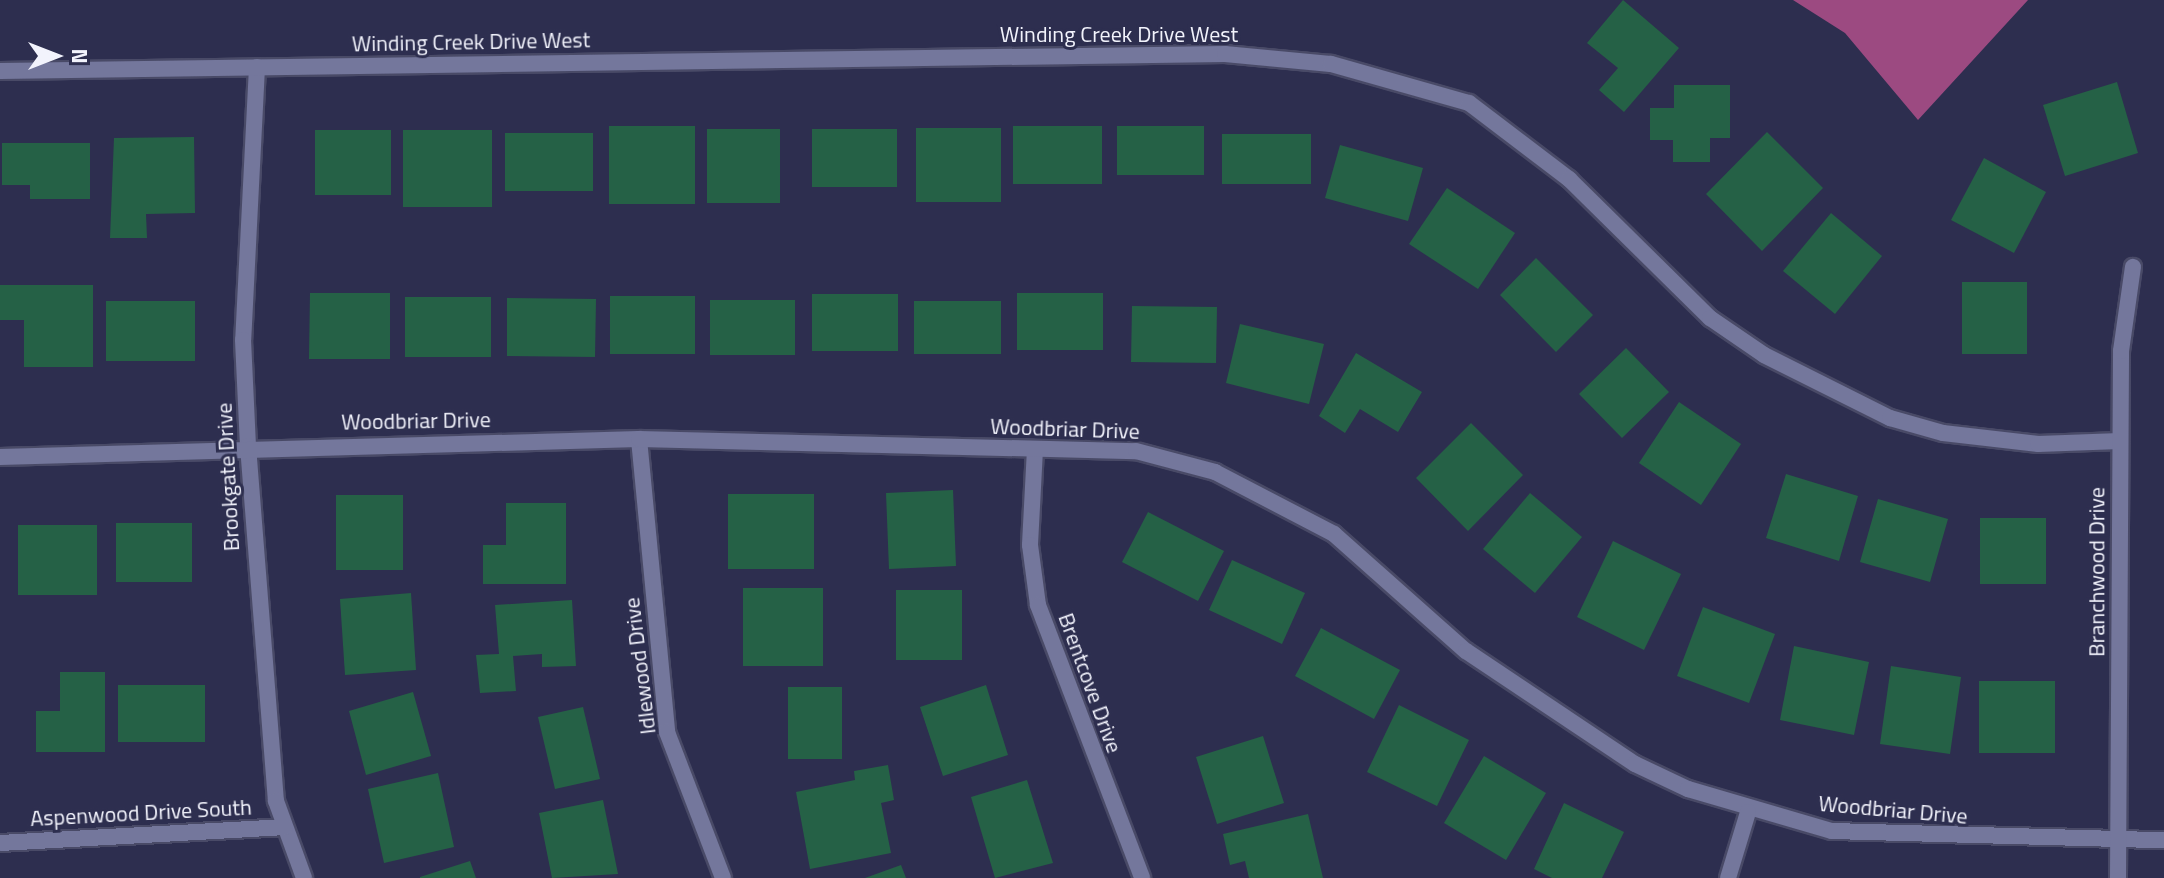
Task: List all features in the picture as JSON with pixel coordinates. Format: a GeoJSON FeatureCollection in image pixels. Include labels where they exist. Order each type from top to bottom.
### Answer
{"type":"FeatureCollection","features":[{"type":"Feature","properties":{"kind":"street","name":"Winding Creek Drive West"},"geometry":{"type":"LineString","coordinates":[[0,71],[1225,54],[1331,64],[1469,103],[1569,179],[1710,318],[1764,355],[1890,418],[2022,442],[2120,441]]}},
{"type":"Feature","properties":{"kind":"street","name":"Brookgate Drive"},"geometry":{"type":"LineString","coordinates":[[257,67],[243,340],[248,446],[264,715],[285,827],[304,878]]}},
{"type":"Feature","properties":{"kind":"street","name":"Branchwood Drive"},"geometry":{"type":"LineString","coordinates":[[2118,878],[2121,351],[2133,267]]}},
{"type":"Feature","properties":{"kind":"street","name":"Woodbriar Drive"},"geometry":{"type":"LineString","coordinates":[[0,457],[248,446],[639,439],[1136,451],[1215,472],[1274,498],[1334,534],[1466,651],[1622,755],[1748,812],[1832,831],[2164,840]]}},
{"type":"Feature","properties":{"kind":"street","name":"Idlewood Drive"},"geometry":{"type":"LineString","coordinates":[[639,439],[667,732],[723,878]]}},
{"type":"Feature","properties":{"kind":"street","name":"Brentcove Drive"},"geometry":{"type":"LineString","coordinates":[[1035,449],[1030,545],[1038,605],[1142,878]]}},
{"type":"Feature","properties":{"kind":"street"},"geometry":{"type":"LineString","coordinates":[[1728,878],[1748,812]]}},
{"type":"Feature","properties":{"kind":"street","name":"Aspenwood Drive South"},"geometry":{"type":"LineString","coordinates":[[0,843],[285,827]]}},
{"type":"Feature","properties":{"kind":"shaded area"},"geometry":{"type":"Polygon","coordinates":[[[1793,0],[2028,0],[1918,120],[1845,33],[1793,0]]]}},
{"type":"Feature","properties":{"kind":"building"},"geometry":{"type":"Polygon","coordinates":[[[1623,0],[1679,48],[1624,112],[1599,90],[1618,68],[1587,43],[1623,0]]]}},
{"type":"Feature","properties":{"kind":"building"},"geometry":{"type":"Polygon","coordinates":[[[2117,82],[2138,153],[2065,176],[2043,105],[2117,82]]]}},
{"type":"Feature","properties":{"kind":"building"},"geometry":{"type":"Polygon","coordinates":[[[1674,85],[1730,85],[1730,138],[1710,138],[1710,162],[1673,162],[1673,140],[1650,140],[1650,108],[1674,108],[1674,85]]]}},
{"type":"Feature","properties":{"kind":"building"},"geometry":{"type":"Polygon","coordinates":[[[609,126],[695,126],[695,204],[609,204],[609,126]]]}},
{"type":"Feature","properties":{"kind":"building"},"geometry":{"type":"Polygon","coordinates":[[[1013,126],[1102,126],[1102,184],[1013,184],[1013,126]]]}},
{"type":"Feature","properties":{"kind":"building"},"geometry":{"type":"Polygon","coordinates":[[[1117,126],[1204,126],[1204,175],[1117,175],[1117,126]]]}},
{"type":"Feature","properties":{"kind":"building"},"geometry":{"type":"Polygon","coordinates":[[[916,128],[1001,128],[1001,202],[916,202],[916,128]]]}},
{"type":"Feature","properties":{"kind":"building"},"geometry":{"type":"Polygon","coordinates":[[[707,129],[780,129],[780,203],[707,203],[707,129]]]}},
{"type":"Feature","properties":{"kind":"building"},"geometry":{"type":"Polygon","coordinates":[[[812,129],[897,129],[897,187],[812,187],[812,129]]]}},
{"type":"Feature","properties":{"kind":"building"},"geometry":{"type":"Polygon","coordinates":[[[315,130],[391,130],[391,195],[315,195],[315,130]]]}},
{"type":"Feature","properties":{"kind":"building"},"geometry":{"type":"Polygon","coordinates":[[[403,130],[492,130],[492,207],[403,207],[403,130]]]}},
{"type":"Feature","properties":{"kind":"building"},"geometry":{"type":"Polygon","coordinates":[[[1767,132],[1823,188],[1762,251],[1706,194],[1767,132]]]}},
{"type":"Feature","properties":{"kind":"building"},"geometry":{"type":"Polygon","coordinates":[[[505,133],[593,133],[593,191],[505,191],[505,133]]]}},
{"type":"Feature","properties":{"kind":"building"},"geometry":{"type":"Polygon","coordinates":[[[1222,134],[1311,134],[1311,184],[1222,184],[1222,134]]]}},
{"type":"Feature","properties":{"kind":"building"},"geometry":{"type":"Polygon","coordinates":[[[194,137],[195,213],[146,214],[147,238],[110,238],[114,138],[194,137]]]}},
{"type":"Feature","properties":{"kind":"building"},"geometry":{"type":"Polygon","coordinates":[[[2,143],[90,143],[90,199],[30,199],[30,185],[2,185],[2,143]]]}},
{"type":"Feature","properties":{"kind":"building"},"geometry":{"type":"Polygon","coordinates":[[[1340,145],[1423,168],[1408,221],[1325,198],[1340,145]]]}},
{"type":"Feature","properties":{"kind":"building"},"geometry":{"type":"Polygon","coordinates":[[[1984,158],[2046,192],[2014,253],[1951,220],[1984,158]]]}},
{"type":"Feature","properties":{"kind":"building"},"geometry":{"type":"Polygon","coordinates":[[[1447,188],[1515,233],[1478,289],[1409,244],[1447,188]]]}},
{"type":"Feature","properties":{"kind":"building"},"geometry":{"type":"Polygon","coordinates":[[[1831,213],[1882,256],[1835,314],[1783,271],[1831,213]]]}},
{"type":"Feature","properties":{"kind":"building"},"geometry":{"type":"Polygon","coordinates":[[[1536,258],[1593,315],[1556,352],[1500,295],[1536,258]]]}},
{"type":"Feature","properties":{"kind":"building"},"geometry":{"type":"Polygon","coordinates":[[[1962,282],[2027,282],[2027,354],[1962,354],[1962,282]]]}},
{"type":"Feature","properties":{"kind":"building"},"geometry":{"type":"Polygon","coordinates":[[[0,285],[93,285],[93,367],[24,367],[24,320],[0,320],[0,285]]]}},
{"type":"Feature","properties":{"kind":"building"},"geometry":{"type":"Polygon","coordinates":[[[310,293],[390,293],[390,359],[309,359],[310,293]]]}},
{"type":"Feature","properties":{"kind":"building"},"geometry":{"type":"Polygon","coordinates":[[[1017,293],[1103,293],[1103,350],[1017,350],[1017,293]]]}},
{"type":"Feature","properties":{"kind":"building"},"geometry":{"type":"Polygon","coordinates":[[[812,294],[898,294],[898,351],[812,351],[812,294]]]}},
{"type":"Feature","properties":{"kind":"building"},"geometry":{"type":"Polygon","coordinates":[[[610,296],[695,296],[695,354],[610,354],[610,296]]]}},
{"type":"Feature","properties":{"kind":"building"},"geometry":{"type":"Polygon","coordinates":[[[405,297],[491,297],[491,357],[405,357],[405,297]]]}},
{"type":"Feature","properties":{"kind":"building"},"geometry":{"type":"Polygon","coordinates":[[[507,298],[596,299],[595,357],[507,356],[507,298]]]}},
{"type":"Feature","properties":{"kind":"building"},"geometry":{"type":"Polygon","coordinates":[[[710,300],[795,300],[795,355],[710,355],[710,300]]]}},
{"type":"Feature","properties":{"kind":"building"},"geometry":{"type":"Polygon","coordinates":[[[106,301],[195,301],[195,361],[106,361],[106,301]]]}},
{"type":"Feature","properties":{"kind":"building"},"geometry":{"type":"Polygon","coordinates":[[[914,301],[1001,301],[1001,354],[914,354],[914,301]]]}},
{"type":"Feature","properties":{"kind":"building"},"geometry":{"type":"Polygon","coordinates":[[[1132,306],[1217,307],[1216,363],[1131,362],[1132,306]]]}},
{"type":"Feature","properties":{"kind":"building"},"geometry":{"type":"Polygon","coordinates":[[[1240,324],[1324,344],[1309,404],[1226,383],[1240,324]]]}},
{"type":"Feature","properties":{"kind":"building"},"geometry":{"type":"Polygon","coordinates":[[[1626,348],[1669,392],[1622,438],[1579,394],[1626,348]]]}},
{"type":"Feature","properties":{"kind":"building"},"geometry":{"type":"Polygon","coordinates":[[[1356,353],[1422,392],[1398,432],[1360,409],[1345,433],[1319,416],[1356,353]]]}},
{"type":"Feature","properties":{"kind":"building"},"geometry":{"type":"Polygon","coordinates":[[[1679,402],[1741,444],[1701,505],[1639,463],[1679,402]]]}},
{"type":"Feature","properties":{"kind":"building"},"geometry":{"type":"Polygon","coordinates":[[[1471,423],[1523,475],[1468,531],[1416,478],[1471,423]]]}},
{"type":"Feature","properties":{"kind":"building"},"geometry":{"type":"Polygon","coordinates":[[[1786,474],[1858,496],[1839,561],[1766,538],[1786,474]]]}},
{"type":"Feature","properties":{"kind":"building"},"geometry":{"type":"Polygon","coordinates":[[[953,490],[956,566],[889,569],[886,493],[953,490]]]}},
{"type":"Feature","properties":{"kind":"building"},"geometry":{"type":"Polygon","coordinates":[[[1530,493],[1582,537],[1535,593],[1483,549],[1530,493]]]}},
{"type":"Feature","properties":{"kind":"building"},"geometry":{"type":"Polygon","coordinates":[[[728,494],[814,494],[814,569],[728,569],[728,494]]]}},
{"type":"Feature","properties":{"kind":"building"},"geometry":{"type":"Polygon","coordinates":[[[336,495],[403,495],[403,570],[336,570],[336,495]]]}},
{"type":"Feature","properties":{"kind":"building"},"geometry":{"type":"Polygon","coordinates":[[[1878,499],[1948,519],[1930,582],[1860,562],[1878,499]]]}},
{"type":"Feature","properties":{"kind":"building"},"geometry":{"type":"Polygon","coordinates":[[[506,503],[566,503],[566,584],[483,584],[483,545],[506,545],[506,503]]]}},
{"type":"Feature","properties":{"kind":"building"},"geometry":{"type":"Polygon","coordinates":[[[1148,512],[1224,551],[1198,601],[1122,562],[1148,512]]]}},
{"type":"Feature","properties":{"kind":"building"},"geometry":{"type":"Polygon","coordinates":[[[1980,518],[2046,518],[2046,584],[1980,584],[1980,518]]]}},
{"type":"Feature","properties":{"kind":"building"},"geometry":{"type":"Polygon","coordinates":[[[116,523],[192,523],[192,582],[116,582],[116,523]]]}},
{"type":"Feature","properties":{"kind":"building"},"geometry":{"type":"Polygon","coordinates":[[[18,525],[97,525],[97,595],[18,595],[18,525]]]}},
{"type":"Feature","properties":{"kind":"building"},"geometry":{"type":"Polygon","coordinates":[[[1613,541],[1681,574],[1644,650],[1577,617],[1613,541]]]}},
{"type":"Feature","properties":{"kind":"building"},"geometry":{"type":"Polygon","coordinates":[[[1232,560],[1305,593],[1282,644],[1209,610],[1232,560]]]}},
{"type":"Feature","properties":{"kind":"building"},"geometry":{"type":"Polygon","coordinates":[[[743,588],[823,588],[823,666],[743,666],[743,588]]]}},
{"type":"Feature","properties":{"kind":"building"},"geometry":{"type":"Polygon","coordinates":[[[896,590],[962,590],[962,660],[896,660],[896,590]]]}},
{"type":"Feature","properties":{"kind":"building"},"geometry":{"type":"Polygon","coordinates":[[[411,593],[416,670],[345,675],[340,599],[411,593]]]}},
{"type":"Feature","properties":{"kind":"building"},"geometry":{"type":"Polygon","coordinates":[[[572,600],[576,666],[542,667],[542,654],[513,656],[516,691],[480,693],[476,655],[499,654],[495,605],[572,600]]]}},
{"type":"Feature","properties":{"kind":"building"},"geometry":{"type":"Polygon","coordinates":[[[1703,607],[1775,634],[1749,703],[1677,676],[1703,607]]]}},
{"type":"Feature","properties":{"kind":"building"},"geometry":{"type":"Polygon","coordinates":[[[1321,628],[1400,670],[1374,719],[1295,676],[1321,628]]]}},
{"type":"Feature","properties":{"kind":"building"},"geometry":{"type":"Polygon","coordinates":[[[1794,646],[1869,662],[1854,735],[1780,720],[1794,646]]]}},
{"type":"Feature","properties":{"kind":"building"},"geometry":{"type":"Polygon","coordinates":[[[1891,666],[1961,677],[1950,754],[1880,744],[1891,666]]]}},
{"type":"Feature","properties":{"kind":"building"},"geometry":{"type":"Polygon","coordinates":[[[60,672],[105,672],[105,752],[36,752],[36,711],[60,711],[60,672]]]}},
{"type":"Feature","properties":{"kind":"building"},"geometry":{"type":"Polygon","coordinates":[[[1979,681],[2055,681],[2055,753],[1979,753],[1979,681]]]}},
{"type":"Feature","properties":{"kind":"building"},"geometry":{"type":"Polygon","coordinates":[[[118,685],[205,685],[205,742],[118,742],[118,685]]]}},
{"type":"Feature","properties":{"kind":"building"},"geometry":{"type":"Polygon","coordinates":[[[986,685],[1008,755],[943,776],[920,707],[986,685]]]}},
{"type":"Feature","properties":{"kind":"building"},"geometry":{"type":"Polygon","coordinates":[[[788,687],[842,687],[842,759],[788,759],[788,687]]]}},
{"type":"Feature","properties":{"kind":"building"},"geometry":{"type":"Polygon","coordinates":[[[413,692],[431,756],[366,775],[349,711],[413,692]]]}},
{"type":"Feature","properties":{"kind":"building"},"geometry":{"type":"Polygon","coordinates":[[[1399,705],[1469,740],[1437,806],[1367,772],[1399,705]]]}},
{"type":"Feature","properties":{"kind":"building"},"geometry":{"type":"Polygon","coordinates":[[[583,707],[600,779],[555,789],[538,717],[583,707]]]}},
{"type":"Feature","properties":{"kind":"building"},"geometry":{"type":"Polygon","coordinates":[[[1263,736],[1284,803],[1217,824],[1196,757],[1263,736]]]}},
{"type":"Feature","properties":{"kind":"building"},"geometry":{"type":"Polygon","coordinates":[[[1484,756],[1546,793],[1506,860],[1444,823],[1484,756]]]}},
{"type":"Feature","properties":{"kind":"building"},"geometry":{"type":"Polygon","coordinates":[[[888,765],[894,800],[881,803],[891,853],[810,869],[796,792],[855,780],[854,771],[888,765]]]}},
{"type":"Feature","properties":{"kind":"building"},"geometry":{"type":"Polygon","coordinates":[[[438,773],[454,847],[384,863],[368,789],[438,773]]]}},
{"type":"Feature","properties":{"kind":"building"},"geometry":{"type":"Polygon","coordinates":[[[1027,780],[1053,863],[995,878],[971,797],[1027,780]]]}},
{"type":"Feature","properties":{"kind":"building"},"geometry":{"type":"Polygon","coordinates":[[[603,800],[618,874],[552,878],[539,813],[603,800]]]}},
{"type":"Feature","properties":{"kind":"building"},"geometry":{"type":"Polygon","coordinates":[[[1564,803],[1624,832],[1602,878],[1552,878],[1534,869],[1564,803]]]}},
{"type":"Feature","properties":{"kind":"building"},"geometry":{"type":"Polygon","coordinates":[[[1308,814],[1323,878],[1249,878],[1245,861],[1230,865],[1223,834],[1308,814]]]}},
{"type":"Feature","properties":{"kind":"building"},"geometry":{"type":"Polygon","coordinates":[[[470,861],[476,878],[420,878],[420,877],[470,861]]]}},
{"type":"Feature","properties":{"kind":"building"},"geometry":{"type":"Polygon","coordinates":[[[901,865],[906,878],[865,878],[901,865]]]}}]}
